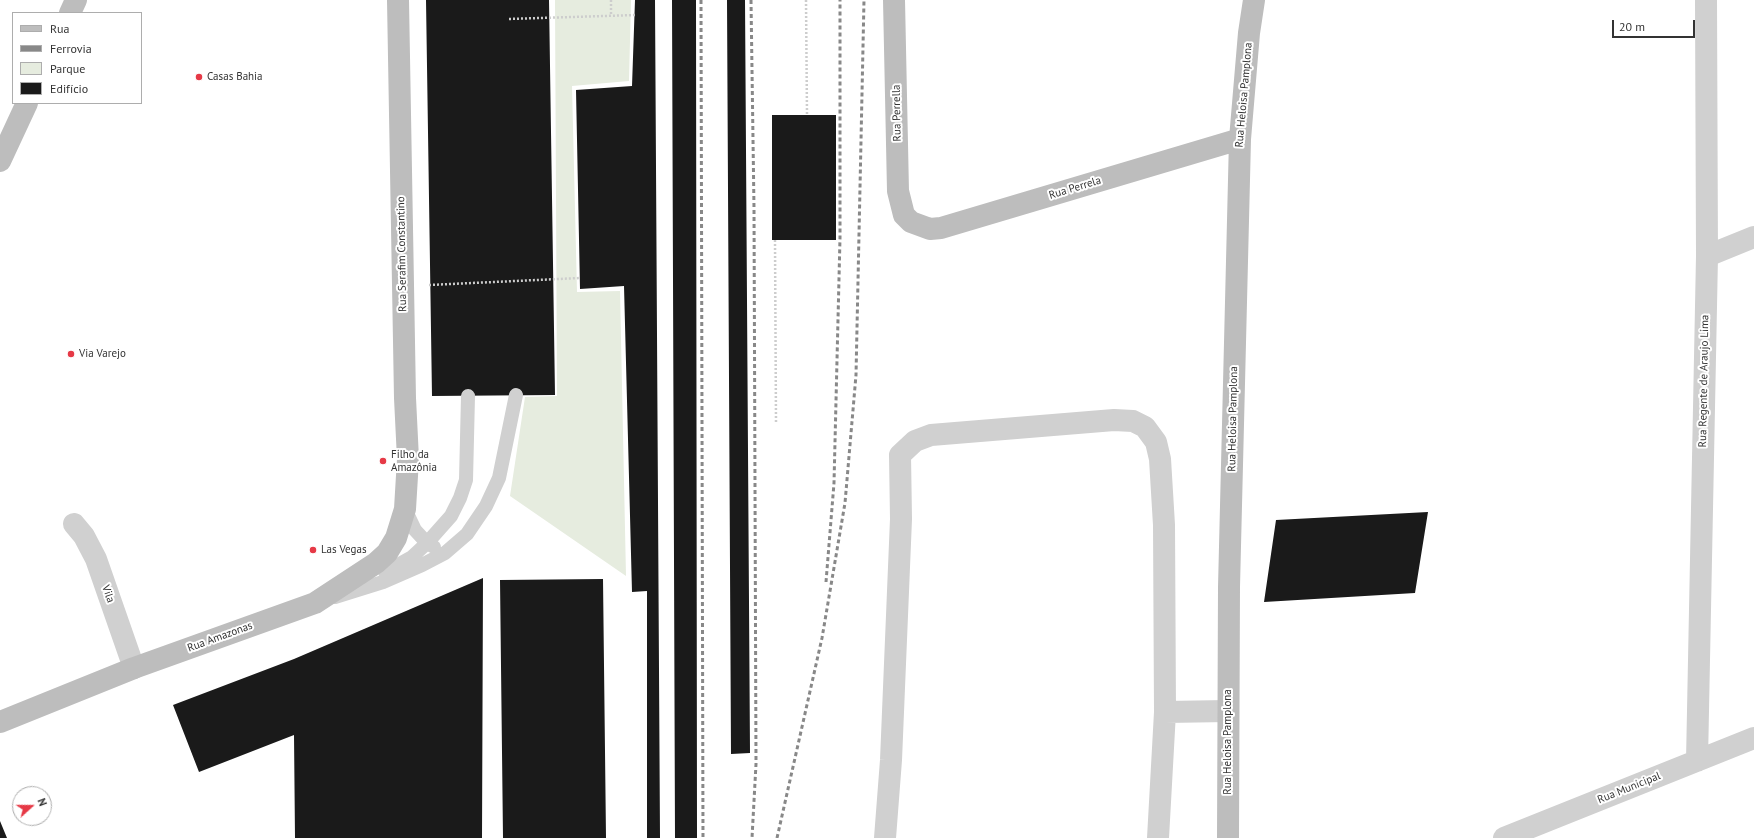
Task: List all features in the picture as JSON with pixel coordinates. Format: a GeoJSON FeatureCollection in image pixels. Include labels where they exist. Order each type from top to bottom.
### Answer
{"type":"FeatureCollection","features":[{"type":"Feature","properties":{"kind":"street"},"geometry":{"type":"LineString","coordinates":[[70,12],[76,0]]}},
{"type":"Feature","properties":{"kind":"street","name":"Rua Serafim Constantino"},"geometry":{"type":"LineString","coordinates":[[398,0],[405,398],[408,459],[405,509]]}},
{"type":"Feature","properties":{"kind":"street","name":"Rua Perrella"},"geometry":{"type":"LineString","coordinates":[[894,0],[898,191],[904,215],[911,222]]}},
{"type":"Feature","properties":{"kind":"street","name":"Rua Heloisa Pamplona"},"geometry":{"type":"LineString","coordinates":[[1228,838],[1229,571],[1240,139],[1249,34],[1254,0]]}},
{"type":"Feature","properties":{"kind":"street","name":"Rua Regente de Araujo Lima"},"geometry":{"type":"LineString","coordinates":[[1697,761],[1707,256],[1706,0]]}},
{"type":"Feature","properties":{"kind":"street"},"geometry":{"type":"LineString","coordinates":[[0,161],[27,104]]}},
{"type":"Feature","properties":{"kind":"street","name":"Rua Perrela"},"geometry":{"type":"LineString","coordinates":[[911,222],[930,229],[941,228],[1240,139]]}},
{"type":"Feature","properties":{"kind":"street"},"geometry":{"type":"LineString","coordinates":[[1707,256],[1754,237]]}},
{"type":"Feature","properties":{"kind":"street"},"geometry":{"type":"LineString","coordinates":[[885,838],[893,713],[901,519],[900,455],[914,441],[931,435],[1114,420],[1133,421],[1145,427],[1156,442],[1160,459],[1164,525],[1166,712],[1158,838]]}},
{"type":"Feature","properties":{"kind":"street","name":"Rua Amazonas"},"geometry":{"type":"LineString","coordinates":[[0,722],[134,668],[315,603],[376,563],[387,553],[396,538],[405,509]]}},
{"type":"Feature","properties":{"kind":"street","name":"Vila"},"geometry":{"type":"LineString","coordinates":[[74,524],[84,536],[96,559],[134,668]]}},
{"type":"Feature","properties":{"kind":"street"},"geometry":{"type":"LineString","coordinates":[[1166,712],[1228,711]]}},
{"type":"Feature","properties":{"kind":"street","name":"Rua Municipal"},"geometry":{"type":"LineString","coordinates":[[1504,838],[1754,738]]}},
{"type":"Feature","properties":{"kind":"lane"},"geometry":{"type":"LineString","coordinates":[[315,603],[383,582],[422,565],[445,553],[466,534],[486,506],[499,478],[516,395]]}},
{"type":"Feature","properties":{"kind":"lane"},"geometry":{"type":"LineString","coordinates":[[315,603],[391,570],[412,557],[427,543],[451,516],[460,498],[466,480],[468,396]]}},
{"type":"Feature","properties":{"kind":"lane"},"geometry":{"type":"LineString","coordinates":[[405,509],[415,530],[427,543],[445,553]]}},
{"type":"Feature","properties":{"kind":"path"},"geometry":{"type":"LineString","coordinates":[[611,0],[611,16]]}},
{"type":"Feature","properties":{"kind":"path"},"geometry":{"type":"LineString","coordinates":[[806,0],[807,115]]}},
{"type":"Feature","properties":{"kind":"path"},"geometry":{"type":"LineString","coordinates":[[509,19],[634,15]]}},
{"type":"Feature","properties":{"kind":"path"},"geometry":{"type":"LineString","coordinates":[[775,240],[776,422]]}},
{"type":"Feature","properties":{"kind":"path"},"geometry":{"type":"LineString","coordinates":[[434,285],[580,278]]}},
{"type":"Feature","properties":{"kind":"green space"},"geometry":{"type":"Polygon","coordinates":[[[555,0],[631,0],[629,81],[572,86],[577,292],[620,291],[626,576],[510,496],[525,397],[557,396],[555,0]]]}},
{"type":"Feature","properties":{"kind":"building"},"geometry":{"type":"Polygon","coordinates":[[[426,0],[549,0],[555,395],[432,396],[426,0]]]}},
{"type":"Feature","properties":{"kind":"building"},"geometry":{"type":"Polygon","coordinates":[[[635,0],[655,0],[660,838],[647,838],[647,591],[632,592],[624,286],[580,289],[576,90],[632,86],[635,0]]]}},
{"type":"Feature","properties":{"kind":"building"},"geometry":{"type":"Polygon","coordinates":[[[672,0],[696,0],[697,838],[675,838],[672,0]]]}},
{"type":"Feature","properties":{"kind":"building"},"geometry":{"type":"Polygon","coordinates":[[[727,0],[745,0],[750,753],[731,754],[727,0]]]}},
{"type":"Feature","properties":{"kind":"building"},"geometry":{"type":"Polygon","coordinates":[[[772,115],[836,115],[836,240],[772,240],[772,115]]]}},
{"type":"Feature","properties":{"kind":"building"},"geometry":{"type":"Polygon","coordinates":[[[1428,512],[1415,593],[1264,602],[1276,520],[1428,512]]]}},
{"type":"Feature","properties":{"kind":"building"},"geometry":{"type":"Polygon","coordinates":[[[483,578],[482,838],[295,838],[294,735],[199,772],[173,705],[294,659],[483,578]]]}},
{"type":"Feature","properties":{"kind":"building"},"geometry":{"type":"Polygon","coordinates":[[[603,579],[606,838],[503,838],[500,580],[603,579]]]}},
{"type":"Feature","properties":{"kind":"building"},"geometry":{"type":"Polygon","coordinates":[[[0,821],[7,838],[0,838],[0,821]]]}},
{"type":"Feature","properties":{"kind":"railway"},"geometry":{"type":"LineString","coordinates":[[701,0],[703,838]]}},
{"type":"Feature","properties":{"kind":"railway"},"geometry":{"type":"LineString","coordinates":[[751,0],[754,208],[756,764],[752,838]]}},
{"type":"Feature","properties":{"kind":"railway"},"geometry":{"type":"LineString","coordinates":[[826,582],[834,483],[840,238],[840,0]]}},
{"type":"Feature","properties":{"kind":"railway"},"geometry":{"type":"LineString","coordinates":[[777,838],[822,638],[845,503],[856,375],[864,0]]}},
{"type":"Feature","properties":{"kind":"place","name":"Casas Bahia"},"geometry":{"type":"Point","coordinates":[199,77]}},
{"type":"Feature","properties":{"kind":"place","name":"Via Varejo"},"geometry":{"type":"Point","coordinates":[71,354]}},
{"type":"Feature","properties":{"kind":"place","name":"Filho da Amazônia"},"geometry":{"type":"Point","coordinates":[383,461]}},
{"type":"Feature","properties":{"kind":"place","name":"Las Vegas"},"geometry":{"type":"Point","coordinates":[313,550]}}]}
